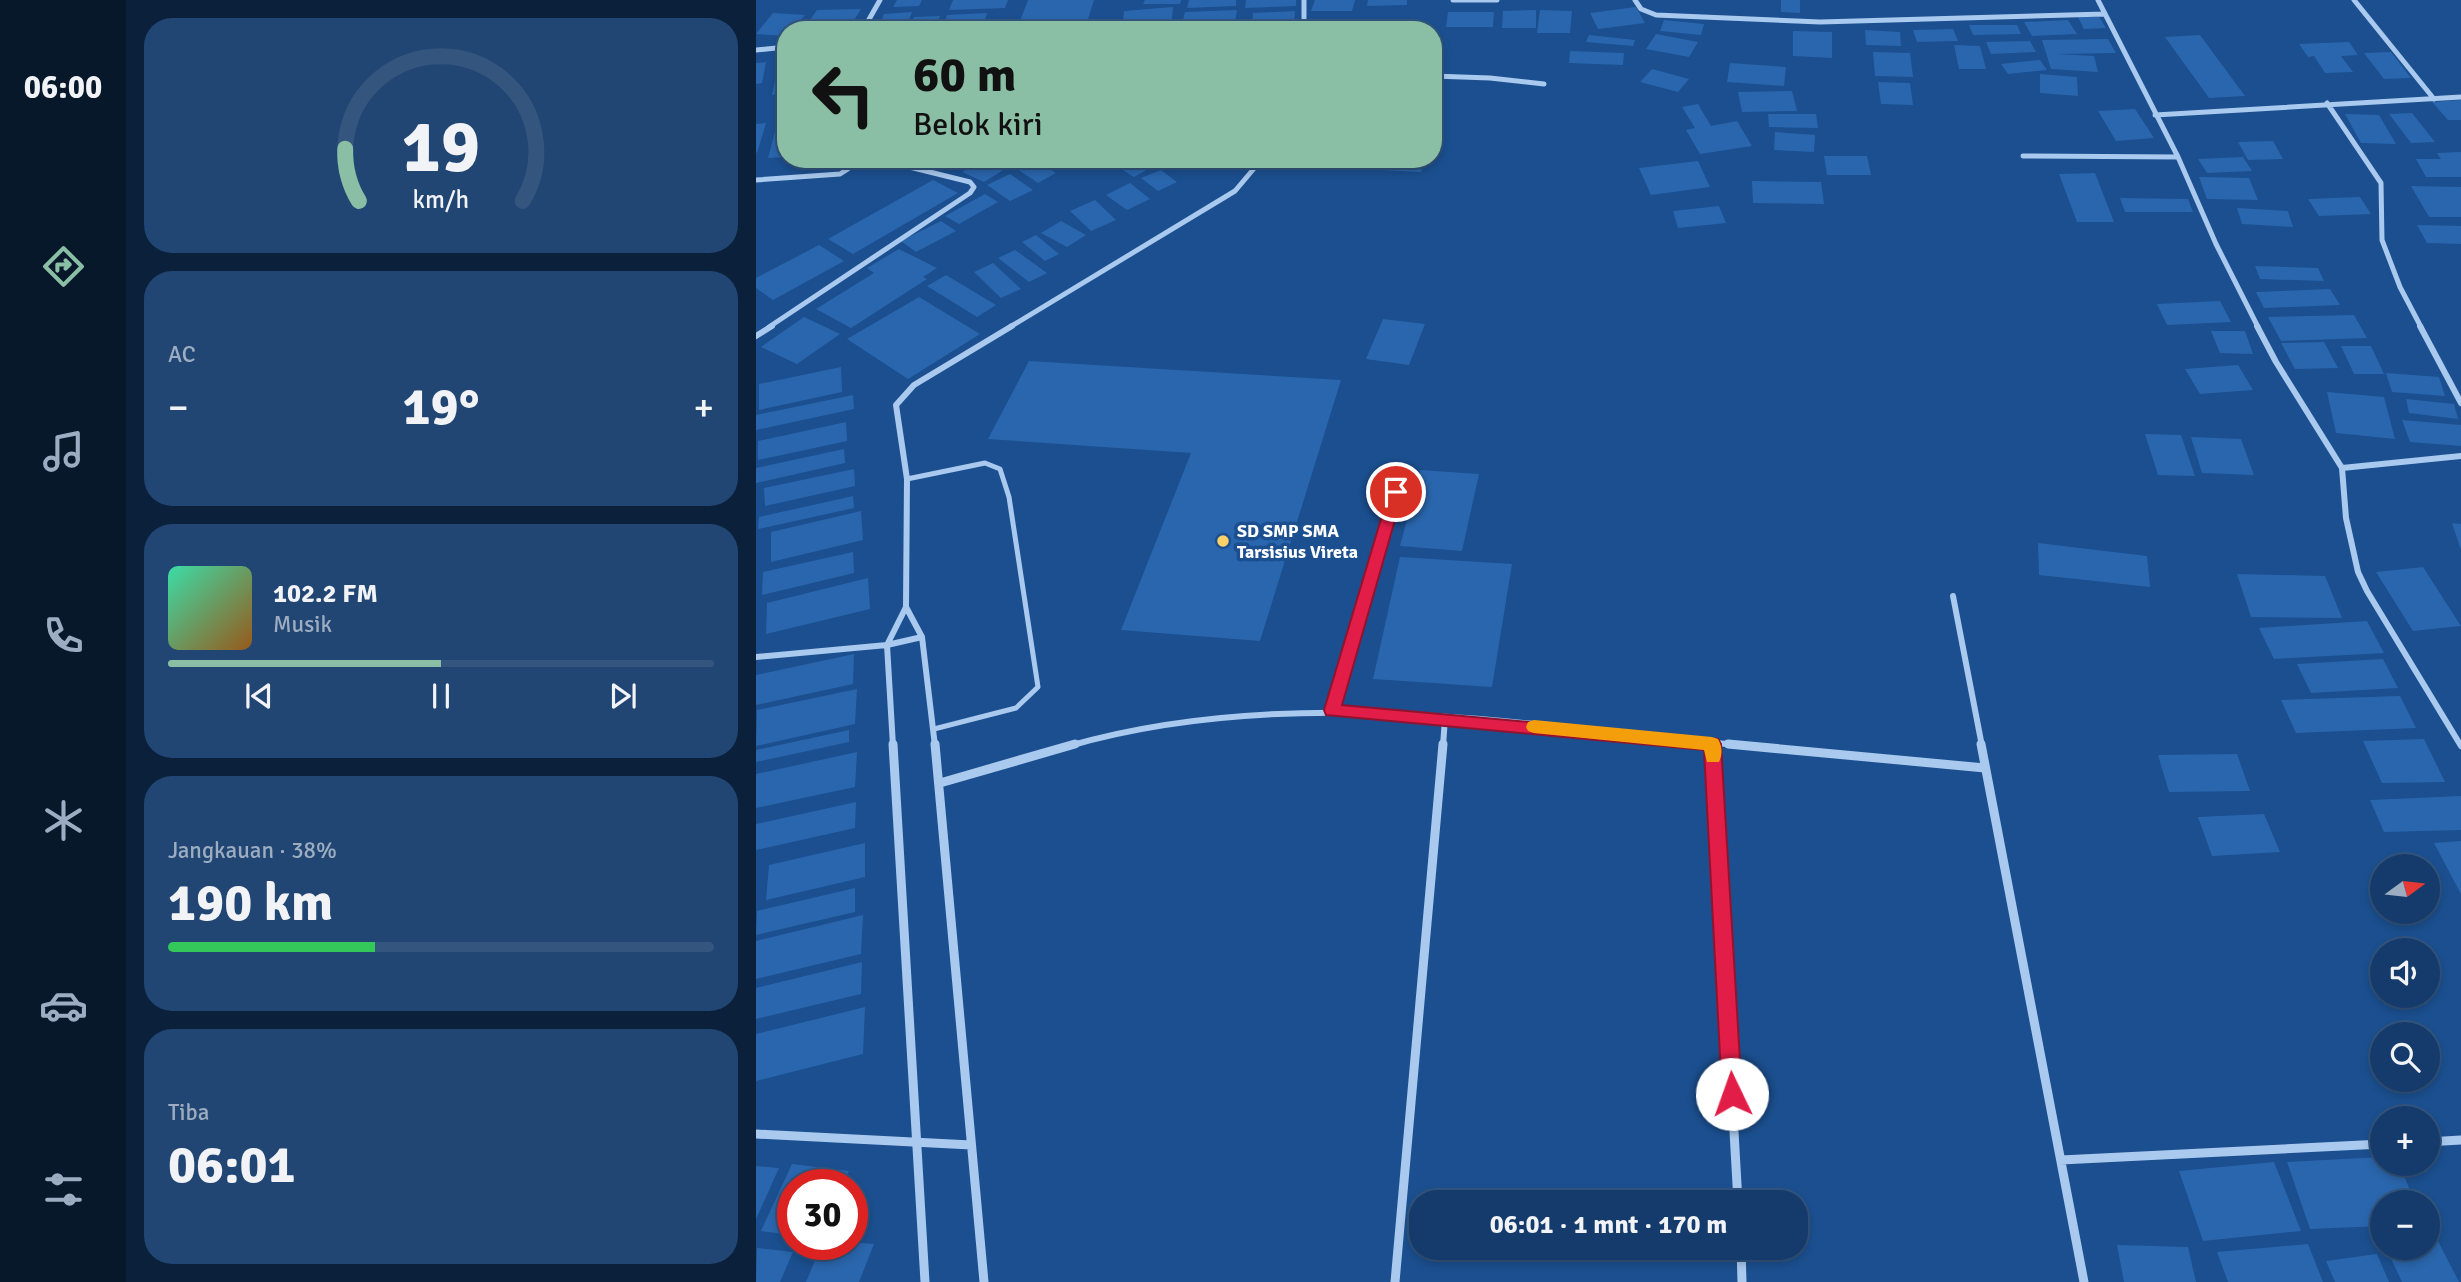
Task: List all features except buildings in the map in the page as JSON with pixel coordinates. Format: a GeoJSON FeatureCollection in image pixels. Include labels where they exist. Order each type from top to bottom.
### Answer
{"type":"FeatureCollection","features":[{"type":"Feature","properties":{"kind":"street"},"geometry":{"type":"LineString","coordinates":[[868,21],[880,0]]}},
{"type":"Feature","properties":{"kind":"street"},"geometry":{"type":"LineString","coordinates":[[1304,0],[1304,21]]}},
{"type":"Feature","properties":{"kind":"street"},"geometry":{"type":"LineString","coordinates":[[1453,0],[1497,0]]}},
{"type":"Feature","properties":{"kind":"street"},"geometry":{"type":"LineString","coordinates":[[1635,0],[1641,9],[1656,15],[1820,22],[2105,14]]}},
{"type":"Feature","properties":{"kind":"street"},"geometry":{"type":"LineString","coordinates":[[2098,0],[2178,156],[2216,244],[2276,362],[2342,468],[2346,518],[2358,572],[2461,746]]}},
{"type":"Feature","properties":{"kind":"street"},"geometry":{"type":"LineString","coordinates":[[2354,0],[2434,99]]}},
{"type":"Feature","properties":{"kind":"street"},"geometry":{"type":"LineString","coordinates":[[756,50],[777,48]]}},
{"type":"Feature","properties":{"kind":"street"},"geometry":{"type":"LineString","coordinates":[[1442,76],[1544,84]]}},
{"type":"Feature","properties":{"kind":"street"},"geometry":{"type":"LineString","coordinates":[[2155,114],[2461,97]]}},
{"type":"Feature","properties":{"kind":"street"},"geometry":{"type":"LineString","coordinates":[[2326,103],[2381,183],[2382,240],[2400,287],[2461,403]]}},
{"type":"Feature","properties":{"kind":"street"},"geometry":{"type":"LineString","coordinates":[[2023,156],[2178,156]]}},
{"type":"Feature","properties":{"kind":"street"},"geometry":{"type":"LineString","coordinates":[[756,180],[839,174],[848,168]]}},
{"type":"Feature","properties":{"kind":"street"},"geometry":{"type":"LineString","coordinates":[[756,336],[970,193],[974,187],[970,182],[913,168]]}},
{"type":"Feature","properties":{"kind":"street"},"geometry":{"type":"LineString","coordinates":[[925,1282],[887,645],[906,607],[907,479],[897,405],[904,393],[1234,191],[1254,168]]}},
{"type":"Feature","properties":{"kind":"street"},"geometry":{"type":"LineString","coordinates":[[2342,468],[2461,456]]}},
{"type":"Feature","properties":{"kind":"street"},"geometry":{"type":"LineString","coordinates":[[1953,596],[2084,1282]]}},
{"type":"Feature","properties":{"kind":"street"},"geometry":{"type":"LineString","coordinates":[[906,607],[922,637],[934,729],[984,1282]]}},
{"type":"Feature","properties":{"kind":"street"},"geometry":{"type":"LineString","coordinates":[[756,657],[887,645],[922,637]]}},
{"type":"Feature","properties":{"kind":"street"},"geometry":{"type":"LineString","coordinates":[[940,783],[1121,731],[1189,721],[1332,710],[1985,768]]}},
{"type":"Feature","properties":{"kind":"street"},"geometry":{"type":"LineString","coordinates":[[1395,1282],[1445,718]]}},
{"type":"Feature","properties":{"kind":"street"},"geometry":{"type":"LineString","coordinates":[[1712,744],[1737,1190]]}},
{"type":"Feature","properties":{"kind":"street"},"geometry":{"type":"LineString","coordinates":[[756,1133],[971,1146]]}},
{"type":"Feature","properties":{"kind":"street"},"geometry":{"type":"LineString","coordinates":[[2440,1141],[2461,1140]]}},
{"type":"Feature","properties":{"kind":"street"},"geometry":{"type":"LineString","coordinates":[[2061,1160],[2370,1145]]}},
{"type":"Feature","properties":{"kind":"street"},"geometry":{"type":"LineString","coordinates":[[1741,1260],[1742,1282]]}},
{"type":"Feature","properties":{"kind":"lane"},"geometry":{"type":"LineString","coordinates":[[907,479],[985,463],[994,462],[1000,466],[1009,497],[1038,687],[1016,708],[934,729]]}},
{"type":"Feature","properties":{"kind":"lane"},"geometry":{"type":"LineString","coordinates":[[1332,710],[1396,492]]}},
{"type":"Feature","properties":{"kind":"slow traffic"},"geometry":{"type":"LineString","coordinates":[[1534,727],[1712,744],[1713,757]]}},
{"type":"Feature","properties":{"kind":"place","name":"SD SMP SMA Tarsisius Vireta"},"geometry":{"type":"Point","coordinates":[1223,541]}},
{"type":"Feature","properties":{"kind":"route"},"geometry":{"type":"LineString","coordinates":[[1396,492],[1332,710],[1445,718],[1712,744],[1732,1094]]}}]}
